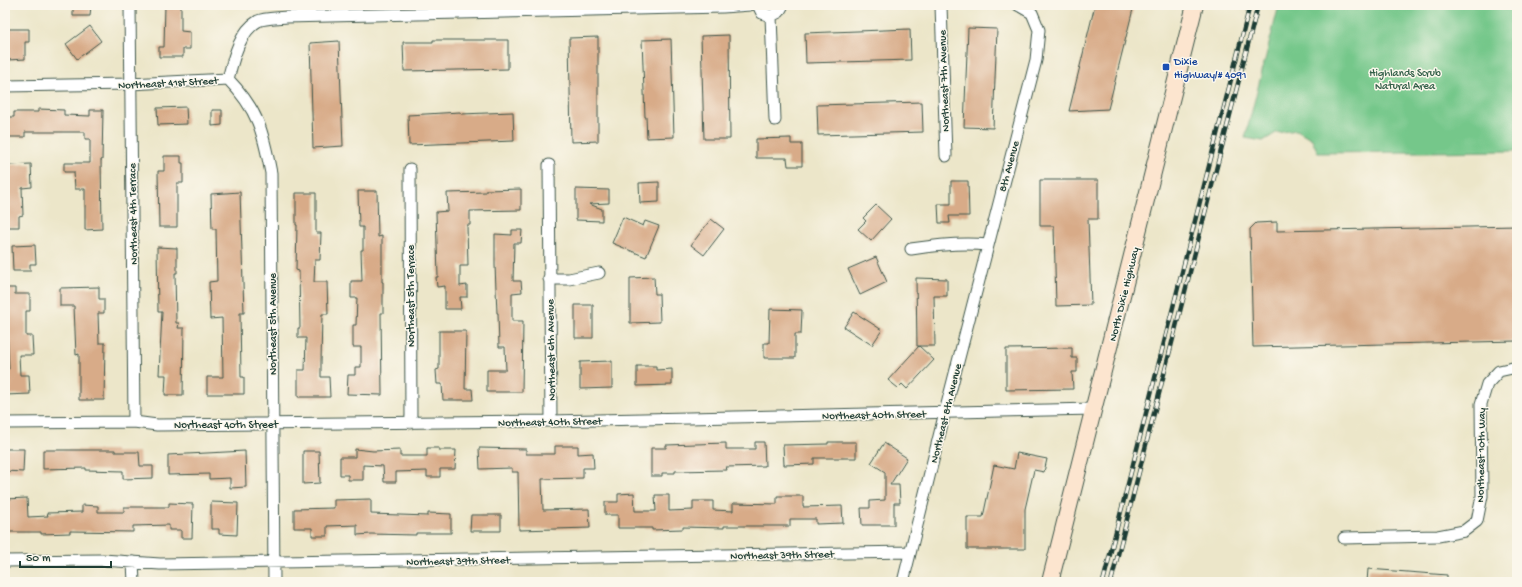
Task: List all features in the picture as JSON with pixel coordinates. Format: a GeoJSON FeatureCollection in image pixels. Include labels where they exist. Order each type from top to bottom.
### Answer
{"type":"FeatureCollection","features":[{"type":"Feature","properties":{"kind":"main road","name":"North Dixie Highway"},"geometry":{"type":"LineString","coordinates":[[1050,582],[1195,5]]}},
{"type":"Feature","properties":{"kind":"street","name":"Northeast 4th Terrace"},"geometry":{"type":"LineString","coordinates":[[130,5],[134,422]]}},
{"type":"Feature","properties":{"kind":"street","name":"Northeast 41st Street"},"geometry":{"type":"LineString","coordinates":[[5,86],[130,84],[228,79],[236,50],[247,31],[258,21],[301,16],[723,7],[750,5]]}},
{"type":"Feature","properties":{"kind":"street"},"geometry":{"type":"LineString","coordinates":[[758,5],[762,13],[771,16],[779,12],[783,5]]}},
{"type":"Feature","properties":{"kind":"street","name":"Northeast 7th Avenue"},"geometry":{"type":"LineString","coordinates":[[941,5],[946,156]]}},
{"type":"Feature","properties":{"kind":"street","name":"8th Avenue"},"geometry":{"type":"LineString","coordinates":[[988,245],[1036,60],[1039,30],[1032,13],[1018,5]]}},
{"type":"Feature","properties":{"kind":"street"},"geometry":{"type":"LineString","coordinates":[[771,16],[775,120]]}},
{"type":"Feature","properties":{"kind":"street","name":"Northeast 5th Avenue"},"geometry":{"type":"LineString","coordinates":[[228,79],[241,93],[254,113],[264,135],[271,173],[274,582]]}},
{"type":"Feature","properties":{"kind":"street","name":"Northeast 6th Avenue"},"geometry":{"type":"LineString","coordinates":[[549,165],[551,421]]}},
{"type":"Feature","properties":{"kind":"street","name":"Northeast 5th Terrace"},"geometry":{"type":"LineString","coordinates":[[410,169],[411,423]]}},
{"type":"Feature","properties":{"kind":"street"},"geometry":{"type":"LineString","coordinates":[[911,249],[938,245],[975,243],[988,245]]}},
{"type":"Feature","properties":{"kind":"street","name":"Northeast 8th Avenue"},"geometry":{"type":"LineString","coordinates":[[903,582],[988,245]]}},
{"type":"Feature","properties":{"kind":"street"},"geometry":{"type":"LineString","coordinates":[[549,279],[568,279],[599,273]]}},
{"type":"Feature","properties":{"kind":"street","name":"Northeast 10th Way"},"geometry":{"type":"LineString","coordinates":[[1344,538],[1438,536],[1464,532],[1477,521],[1482,496],[1480,404],[1487,384],[1499,371],[1517,367]]}},
{"type":"Feature","properties":{"kind":"street","name":"Northeast 40th Street"},"geometry":{"type":"LineString","coordinates":[[5,423],[411,423],[1094,409]]}},
{"type":"Feature","properties":{"kind":"street","name":"Northeast 39th Street"},"geometry":{"type":"LineString","coordinates":[[5,561],[103,560],[160,564],[274,563],[910,552]]}},
{"type":"Feature","properties":{"kind":"street"},"geometry":{"type":"LineString","coordinates":[[133,562],[134,582]]}},
{"type":"Feature","properties":{"kind":"green space","name":"Highlands Scrub Natural Area"},"geometry":{"type":"Polygon","coordinates":[[[1279,5],[1517,5],[1517,151],[1318,153],[1312,139],[1297,130],[1276,133],[1263,141],[1245,138],[1279,5]]]}},
{"type":"Feature","properties":{"kind":"building"},"geometry":{"type":"Polygon","coordinates":[[[73,5],[91,5],[90,16],[73,16],[73,5]]]}},
{"type":"Feature","properties":{"kind":"building"},"geometry":{"type":"Polygon","coordinates":[[[165,5],[181,5],[181,31],[190,32],[190,49],[183,49],[183,57],[159,57],[159,47],[164,47],[165,5]]]}},
{"type":"Feature","properties":{"kind":"building"},"geometry":{"type":"Polygon","coordinates":[[[1095,5],[1134,5],[1108,109],[1069,111],[1095,5]]]}},
{"type":"Feature","properties":{"kind":"building"},"geometry":{"type":"Polygon","coordinates":[[[90,26],[101,41],[77,59],[66,44],[90,26]]]}},
{"type":"Feature","properties":{"kind":"building"},"geometry":{"type":"Polygon","coordinates":[[[968,28],[997,29],[993,128],[964,127],[968,28]]]}},
{"type":"Feature","properties":{"kind":"building"},"geometry":{"type":"Polygon","coordinates":[[[7,29],[29,29],[29,42],[25,42],[25,59],[8,60],[7,29]]]}},
{"type":"Feature","properties":{"kind":"building"},"geometry":{"type":"Polygon","coordinates":[[[910,29],[911,60],[806,63],[805,33],[910,29]]]}},
{"type":"Feature","properties":{"kind":"building"},"geometry":{"type":"Polygon","coordinates":[[[729,35],[730,139],[704,139],[701,36],[729,35]]]}},
{"type":"Feature","properties":{"kind":"building"},"geometry":{"type":"Polygon","coordinates":[[[598,37],[598,141],[571,142],[569,38],[598,37]]]}},
{"type":"Feature","properties":{"kind":"building"},"geometry":{"type":"Polygon","coordinates":[[[671,39],[674,137],[647,138],[642,40],[671,39]]]}},
{"type":"Feature","properties":{"kind":"building"},"geometry":{"type":"Polygon","coordinates":[[[433,40],[508,40],[508,69],[404,71],[403,42],[433,42],[433,40]]]}},
{"type":"Feature","properties":{"kind":"building"},"geometry":{"type":"Polygon","coordinates":[[[339,41],[343,146],[313,148],[310,43],[339,41]]]}},
{"type":"Feature","properties":{"kind":"building"},"geometry":{"type":"Polygon","coordinates":[[[922,102],[923,132],[818,135],[817,105],[922,102]]]}},
{"type":"Feature","properties":{"kind":"building"},"geometry":{"type":"Polygon","coordinates":[[[186,107],[187,124],[158,125],[157,108],[186,107]]]}},
{"type":"Feature","properties":{"kind":"building"},"geometry":{"type":"Polygon","coordinates":[[[38,109],[64,110],[64,115],[90,116],[90,110],[103,110],[101,160],[102,229],[85,230],[85,189],[75,189],[74,172],[64,172],[64,163],[90,163],[90,139],[85,139],[85,132],[25,132],[25,137],[5,137],[5,117],[14,117],[14,112],[38,112],[38,109]]]}},
{"type":"Feature","properties":{"kind":"building"},"geometry":{"type":"Polygon","coordinates":[[[212,110],[222,110],[222,125],[212,126],[212,110]]]}},
{"type":"Feature","properties":{"kind":"building"},"geometry":{"type":"Polygon","coordinates":[[[460,112],[461,114],[513,112],[514,141],[409,145],[408,115],[460,112]]]}},
{"type":"Feature","properties":{"kind":"building"},"geometry":{"type":"Polygon","coordinates":[[[791,138],[791,144],[802,144],[802,166],[788,166],[787,158],[756,158],[756,139],[791,138]]]}},
{"type":"Feature","properties":{"kind":"building"},"geometry":{"type":"Polygon","coordinates":[[[164,156],[181,156],[181,163],[183,163],[183,183],[177,183],[177,227],[159,227],[158,171],[164,171],[164,156]]]}},
{"type":"Feature","properties":{"kind":"building"},"geometry":{"type":"Polygon","coordinates":[[[31,164],[32,187],[22,188],[23,215],[19,216],[19,227],[5,227],[5,201],[9,201],[8,165],[31,164]]]}},
{"type":"Feature","properties":{"kind":"building"},"geometry":{"type":"Polygon","coordinates":[[[1040,180],[1098,180],[1098,219],[1088,219],[1091,305],[1056,306],[1054,226],[1040,226],[1040,180]]]}},
{"type":"Feature","properties":{"kind":"building"},"geometry":{"type":"Polygon","coordinates":[[[951,181],[968,181],[969,216],[949,216],[950,223],[939,223],[938,204],[951,204],[951,181]]]}},
{"type":"Feature","properties":{"kind":"building"},"geometry":{"type":"Polygon","coordinates":[[[659,182],[659,202],[640,203],[639,183],[659,182]]]}},
{"type":"Feature","properties":{"kind":"building"},"geometry":{"type":"Polygon","coordinates":[[[521,189],[521,210],[470,211],[470,225],[467,225],[468,266],[460,266],[460,286],[467,285],[467,297],[460,297],[461,309],[445,309],[445,286],[437,287],[436,277],[438,277],[436,212],[448,211],[447,193],[521,189]]]}},
{"type":"Feature","properties":{"kind":"building"},"geometry":{"type":"Polygon","coordinates":[[[576,189],[609,190],[609,203],[589,204],[602,209],[602,221],[576,220],[576,189]]]}},
{"type":"Feature","properties":{"kind":"building"},"geometry":{"type":"Polygon","coordinates":[[[358,191],[377,191],[378,237],[382,236],[382,395],[347,394],[348,375],[355,375],[355,367],[361,367],[361,347],[353,347],[353,325],[356,325],[357,298],[351,298],[351,281],[362,281],[361,250],[363,250],[363,227],[359,227],[358,191]]]}},
{"type":"Feature","properties":{"kind":"building"},"geometry":{"type":"Polygon","coordinates":[[[240,192],[244,313],[240,313],[241,377],[244,377],[244,394],[207,394],[207,377],[223,377],[222,318],[210,319],[209,282],[217,281],[216,229],[212,229],[211,194],[240,192]]]}},
{"type":"Feature","properties":{"kind":"building"},"geometry":{"type":"Polygon","coordinates":[[[296,193],[316,193],[316,233],[321,233],[320,260],[315,260],[314,282],[327,282],[328,314],[322,314],[321,377],[329,377],[330,397],[298,397],[298,370],[305,370],[306,338],[298,338],[298,328],[300,328],[299,271],[296,270],[296,193]]]}},
{"type":"Feature","properties":{"kind":"building"},"geometry":{"type":"Polygon","coordinates":[[[876,205],[891,219],[871,241],[858,229],[866,221],[863,218],[876,205]]]}},
{"type":"Feature","properties":{"kind":"building"},"geometry":{"type":"Polygon","coordinates":[[[623,217],[643,226],[645,221],[659,226],[646,257],[612,243],[623,217]]]}},
{"type":"Feature","properties":{"kind":"building"},"geometry":{"type":"Polygon","coordinates":[[[711,219],[724,229],[704,255],[691,245],[711,219]]]}},
{"type":"Feature","properties":{"kind":"building"},"geometry":{"type":"Polygon","coordinates":[[[1277,222],[1277,231],[1517,226],[1517,341],[1253,347],[1250,229],[1256,223],[1277,222]]]}},
{"type":"Feature","properties":{"kind":"building"},"geometry":{"type":"Polygon","coordinates":[[[512,230],[522,230],[521,243],[514,243],[513,281],[521,281],[522,292],[512,293],[512,321],[523,321],[522,392],[487,392],[487,370],[506,370],[505,347],[499,347],[495,234],[512,235],[512,230]]]}},
{"type":"Feature","properties":{"kind":"building"},"geometry":{"type":"Polygon","coordinates":[[[35,245],[36,264],[30,264],[30,271],[13,271],[12,246],[35,245]]]}},
{"type":"Feature","properties":{"kind":"building"},"geometry":{"type":"Polygon","coordinates":[[[157,247],[177,248],[177,273],[175,273],[176,323],[179,323],[178,328],[184,328],[183,395],[165,395],[166,375],[159,375],[162,312],[158,312],[157,247]]]}},
{"type":"Feature","properties":{"kind":"building"},"geometry":{"type":"Polygon","coordinates":[[[876,257],[887,282],[860,295],[848,269],[876,257]]]}},
{"type":"Feature","properties":{"kind":"building"},"geometry":{"type":"Polygon","coordinates":[[[654,277],[655,294],[659,294],[660,322],[630,323],[630,278],[654,277]]]}},
{"type":"Feature","properties":{"kind":"building"},"geometry":{"type":"Polygon","coordinates":[[[916,278],[947,279],[947,296],[934,296],[935,346],[917,346],[916,278]]]}},
{"type":"Feature","properties":{"kind":"building"},"geometry":{"type":"Polygon","coordinates":[[[99,287],[99,299],[104,299],[104,313],[98,313],[99,343],[105,343],[104,400],[79,400],[79,354],[76,355],[74,306],[60,306],[60,288],[99,287]]]}},
{"type":"Feature","properties":{"kind":"building"},"geometry":{"type":"Polygon","coordinates":[[[5,288],[15,288],[15,294],[30,294],[30,311],[26,311],[26,336],[32,336],[33,355],[19,355],[20,375],[29,375],[30,394],[5,395],[5,369],[9,369],[5,288]]]}},
{"type":"Feature","properties":{"kind":"building"},"geometry":{"type":"Polygon","coordinates":[[[575,305],[593,305],[593,338],[575,338],[575,305]]]}},
{"type":"Feature","properties":{"kind":"building"},"geometry":{"type":"Polygon","coordinates":[[[770,309],[802,310],[801,334],[795,334],[795,358],[764,358],[764,343],[769,343],[770,309]]]}},
{"type":"Feature","properties":{"kind":"building"},"geometry":{"type":"Polygon","coordinates":[[[854,312],[882,330],[872,345],[844,327],[854,312]]]}},
{"type":"Feature","properties":{"kind":"building"},"geometry":{"type":"Polygon","coordinates":[[[439,331],[466,331],[465,389],[472,389],[473,400],[443,400],[442,384],[437,384],[436,370],[439,369],[439,331]]]}},
{"type":"Feature","properties":{"kind":"building"},"geometry":{"type":"Polygon","coordinates":[[[919,346],[934,360],[907,389],[902,384],[898,388],[888,380],[919,346]]]}},
{"type":"Feature","properties":{"kind":"building"},"geometry":{"type":"Polygon","coordinates":[[[1072,348],[1072,358],[1077,358],[1077,372],[1072,372],[1073,389],[1006,390],[1006,349],[1072,348]]]}},
{"type":"Feature","properties":{"kind":"building"},"geometry":{"type":"Polygon","coordinates":[[[612,361],[612,388],[580,389],[580,362],[612,361]]]}},
{"type":"Feature","properties":{"kind":"building"},"geometry":{"type":"Polygon","coordinates":[[[637,366],[656,366],[656,370],[672,369],[672,385],[637,386],[637,366]]]}},
{"type":"Feature","properties":{"kind":"building"},"geometry":{"type":"Polygon","coordinates":[[[755,442],[764,442],[765,466],[726,467],[727,470],[675,471],[675,473],[662,473],[662,476],[651,476],[651,448],[666,448],[666,445],[726,443],[726,449],[755,449],[755,442]]]}},
{"type":"Feature","properties":{"kind":"building"},"geometry":{"type":"Polygon","coordinates":[[[828,442],[856,442],[856,458],[814,458],[814,464],[784,465],[783,445],[828,444],[828,442]]]}},
{"type":"Feature","properties":{"kind":"building"},"geometry":{"type":"Polygon","coordinates":[[[884,443],[907,458],[890,485],[899,485],[900,503],[894,503],[894,525],[862,525],[861,508],[870,508],[870,501],[885,500],[885,472],[871,463],[884,443]]]}},
{"type":"Feature","properties":{"kind":"building"},"geometry":{"type":"Polygon","coordinates":[[[555,446],[578,446],[578,454],[593,453],[594,468],[583,468],[583,478],[542,479],[543,510],[589,509],[590,528],[519,530],[518,472],[512,472],[512,468],[480,469],[479,448],[526,449],[526,454],[555,454],[555,446]]]}},
{"type":"Feature","properties":{"kind":"building"},"geometry":{"type":"Polygon","coordinates":[[[427,448],[456,450],[455,469],[440,469],[440,477],[427,477],[427,471],[396,472],[396,482],[384,482],[383,466],[363,465],[363,480],[348,480],[348,475],[340,475],[340,457],[355,457],[355,449],[373,451],[400,450],[400,456],[427,456],[427,448]]]}},
{"type":"Feature","properties":{"kind":"building"},"geometry":{"type":"Polygon","coordinates":[[[5,449],[24,449],[23,472],[5,471],[5,449]]]}},
{"type":"Feature","properties":{"kind":"building"},"geometry":{"type":"Polygon","coordinates":[[[43,450],[115,450],[115,452],[139,452],[140,466],[153,466],[153,478],[123,479],[123,471],[86,470],[86,468],[43,469],[43,450]]]}},
{"type":"Feature","properties":{"kind":"building"},"geometry":{"type":"Polygon","coordinates":[[[245,451],[246,487],[230,488],[230,478],[209,479],[209,474],[168,475],[168,455],[245,451]]]}},
{"type":"Feature","properties":{"kind":"building"},"geometry":{"type":"Polygon","coordinates":[[[303,451],[319,451],[320,483],[303,484],[303,451]]]}},
{"type":"Feature","properties":{"kind":"building"},"geometry":{"type":"Polygon","coordinates":[[[1017,453],[1047,459],[1044,472],[1034,470],[1025,509],[1025,549],[967,549],[967,517],[983,517],[994,465],[1014,469],[1017,453]]]}},
{"type":"Feature","properties":{"kind":"building"},"geometry":{"type":"Polygon","coordinates":[[[634,493],[635,511],[656,511],[655,495],[669,495],[669,511],[693,510],[693,501],[713,501],[713,510],[733,511],[733,503],[777,504],[777,496],[803,496],[803,507],[842,506],[843,523],[816,524],[816,519],[790,519],[790,526],[724,526],[724,528],[683,527],[683,529],[652,530],[652,528],[618,528],[618,515],[605,515],[605,502],[618,502],[618,494],[634,493]]]}},
{"type":"Feature","properties":{"kind":"building"},"geometry":{"type":"Polygon","coordinates":[[[27,498],[28,517],[48,516],[47,513],[82,512],[82,505],[98,506],[98,512],[124,512],[124,507],[169,507],[169,503],[193,504],[192,538],[181,538],[181,530],[169,530],[169,525],[133,526],[133,532],[70,531],[70,533],[41,534],[41,532],[5,532],[5,499],[27,498]]]}},
{"type":"Feature","properties":{"kind":"building"},"geometry":{"type":"Polygon","coordinates":[[[371,499],[371,514],[428,516],[428,513],[451,514],[451,533],[416,533],[416,535],[357,535],[357,525],[327,526],[327,536],[312,536],[312,528],[294,528],[294,509],[334,508],[334,500],[371,499]]]}},
{"type":"Feature","properties":{"kind":"building"},"geometry":{"type":"Polygon","coordinates":[[[211,502],[238,503],[237,535],[219,534],[219,529],[211,529],[211,502]]]}},
{"type":"Feature","properties":{"kind":"building"},"geometry":{"type":"Polygon","coordinates":[[[471,515],[501,515],[501,531],[470,531],[471,515]]]}},
{"type":"Feature","properties":{"kind":"building"},"geometry":{"type":"Polygon","coordinates":[[[1368,569],[1447,575],[1447,582],[1367,582],[1368,569]]]}},
{"type":"Feature","properties":{"kind":"railway"},"geometry":{"type":"LineString","coordinates":[[1103,582],[1250,5]]}},
{"type":"Feature","properties":{"kind":"railway"},"geometry":{"type":"LineString","coordinates":[[1111,582],[1258,5]]}},
{"type":"Feature","properties":{"kind":"place","name":"Dixie Highway/# 4091"},"geometry":{"type":"Point","coordinates":[1166,67]}}]}
